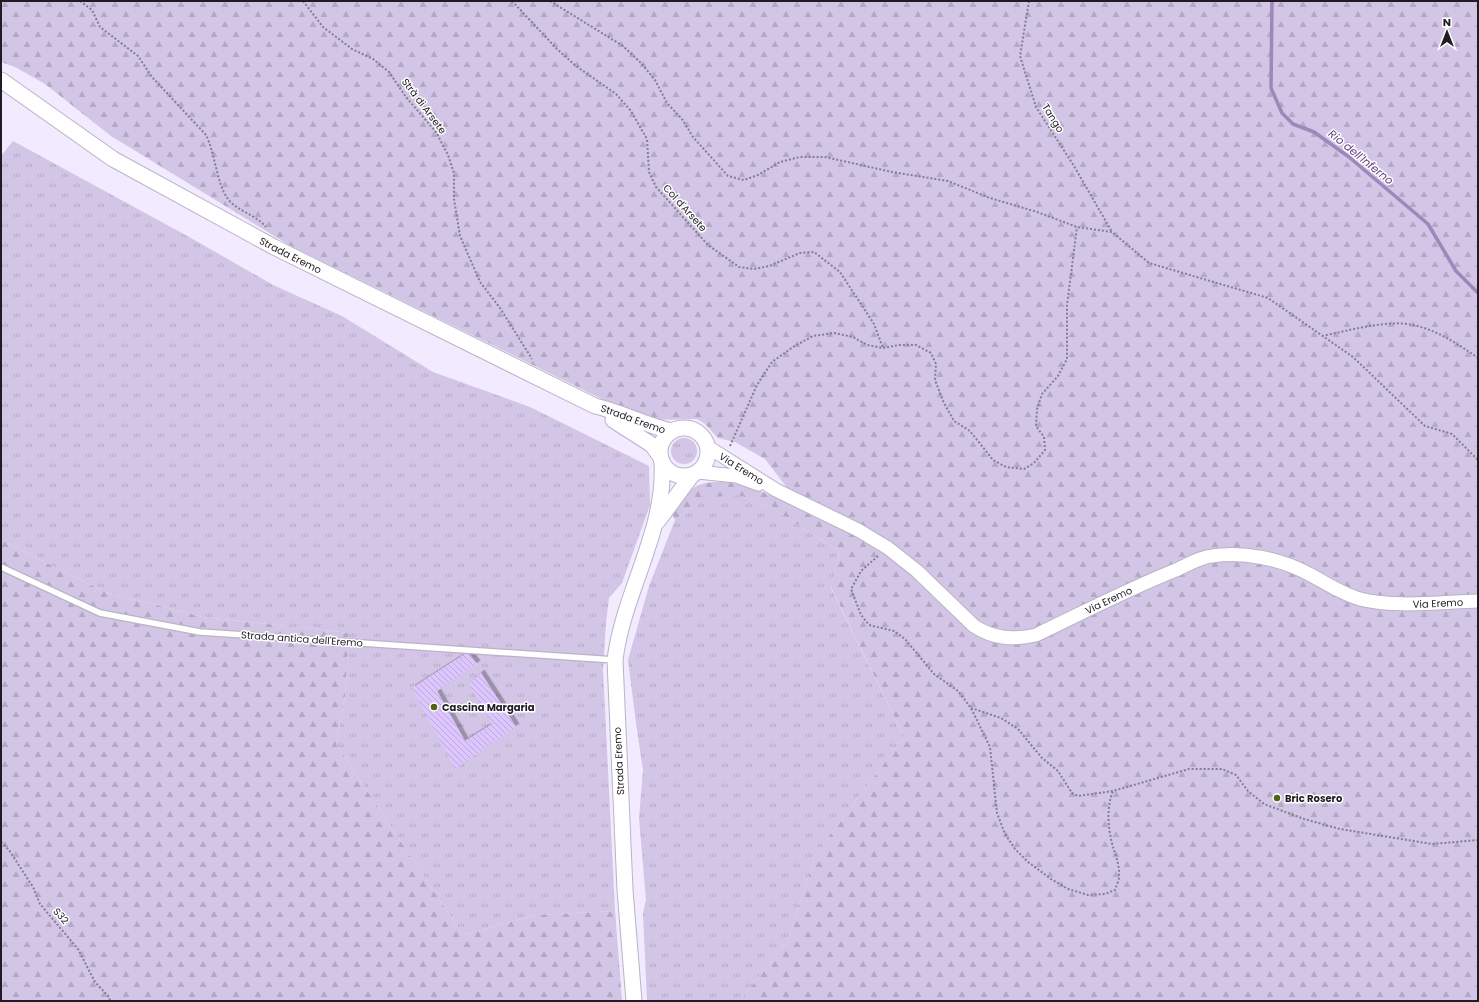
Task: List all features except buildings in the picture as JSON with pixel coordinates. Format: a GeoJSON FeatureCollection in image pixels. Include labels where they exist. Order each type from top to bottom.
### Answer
{"type":"FeatureCollection","features":[{"type":"Feature","properties":{"kind":"main road","name":"Strada Eremo"},"geometry":{"type":"LineString","coordinates":[[1,80],[113,159],[274,247],[596,406],[608,409],[639,422],[671,431]]}},
{"type":"Feature","properties":{"kind":"main road","name":"Strada Eremo"},"geometry":{"type":"LineString","coordinates":[[596,406],[602,414],[633,431],[652,445],[661,459],[661,493],[654,527],[629,601],[615,660],[625,890],[634,1001]]}},
{"type":"Feature","properties":{"kind":"main road"},"geometry":{"type":"LineString","coordinates":[[686,427],[694,429],[700,434],[708,447],[706,462],[695,473],[678,475],[672,472],[661,459],[661,442],[671,431],[686,427]]}},
{"type":"Feature","properties":{"kind":"main road","name":"Strada Eremo"},"geometry":{"type":"LineString","coordinates":[[654,527],[695,473]]}},
{"type":"Feature","properties":{"kind":"street","name":"Via Eremo"},"geometry":{"type":"LineString","coordinates":[[708,447],[776,490],[858,530],[888,548],[917,571],[974,626],[985,633],[1001,638],[1021,638],[1036,635],[1158,577],[1211,556],[1238,554],[1284,563],[1307,572],[1344,593],[1368,601],[1414,604],[1478,601]]}},
{"type":"Feature","properties":{"kind":"street","name":"Via Eremo"},"geometry":{"type":"LineString","coordinates":[[695,473],[736,476],[776,490]]}},
{"type":"Feature","properties":{"kind":"lane","name":"Strada antica dell'Eremo"},"geometry":{"type":"LineString","coordinates":[[1,567],[100,613],[200,632],[615,660]]}},
{"type":"Feature","properties":{"kind":"path"},"geometry":{"type":"LineString","coordinates":[[80,1],[92,10],[100,27],[138,56],[152,76],[206,135],[212,147],[224,191],[229,200],[263,224],[273,236],[274,247]]}},
{"type":"Feature","properties":{"kind":"path","name":"Strà di Arsete"},"geometry":{"type":"LineString","coordinates":[[303,1],[323,27],[352,49],[373,59],[389,72],[406,97],[436,132],[448,155],[454,173],[454,199],[460,236],[480,282],[500,308],[534,361]]}},
{"type":"Feature","properties":{"kind":"path","name":"Col d'Arsete"},"geometry":{"type":"LineString","coordinates":[[512,1],[556,49],[576,66],[616,94],[631,111],[647,139],[650,172],[656,187],[708,245],[739,267],[754,269],[769,266],[800,253],[814,252],[840,272],[874,324],[883,348]]}},
{"type":"Feature","properties":{"kind":"path"},"geometry":{"type":"LineString","coordinates":[[550,1],[623,46],[641,63],[655,80],[667,103],[682,120],[693,137],[728,176],[744,180],[758,175],[780,162],[800,157],[825,157],[892,172],[948,181],[990,198],[1037,212],[1076,227],[1112,232],[1149,263],[1268,298],[1353,357],[1425,426],[1452,434],[1478,460]]}},
{"type":"Feature","properties":{"kind":"path","name":"Tango"},"geometry":{"type":"LineString","coordinates":[[1030,1],[1020,56],[1036,106],[1074,166],[1112,232]]}},
{"type":"Feature","properties":{"kind":"path"},"geometry":{"type":"LineString","coordinates":[[730,446],[757,385],[772,362],[793,347],[813,336],[834,333],[853,337],[867,345],[883,348],[899,345],[916,345],[931,353],[936,364],[935,380],[954,420],[970,431],[994,460],[1006,467],[1024,469],[1034,464],[1045,450],[1044,437],[1036,426],[1037,409],[1042,394],[1058,376],[1067,359],[1067,305],[1076,227]]}},
{"type":"Feature","properties":{"kind":"path"},"geometry":{"type":"LineString","coordinates":[[1322,336],[1375,324],[1412,324],[1452,340],[1478,358]]}},
{"type":"Feature","properties":{"kind":"path"},"geometry":{"type":"LineString","coordinates":[[888,548],[861,571],[851,589],[861,615],[869,625],[894,631],[905,639],[934,674],[958,691],[971,708],[990,747],[997,813],[1004,834],[1028,862],[1051,879],[1068,889],[1088,895],[1105,894],[1115,890],[1119,877],[1118,862],[1112,843],[1109,816],[1109,800],[1113,791]]}},
{"type":"Feature","properties":{"kind":"path"},"geometry":{"type":"LineString","coordinates":[[971,708],[1001,718],[1018,729],[1042,758],[1058,771],[1072,793],[1078,796],[1113,791],[1188,769],[1222,769],[1236,775],[1248,791],[1264,804],[1304,819],[1340,829],[1432,844],[1478,840]]}},
{"type":"Feature","properties":{"kind":"path","name":"S32"},"geometry":{"type":"LineString","coordinates":[[1,842],[9,850],[33,887],[40,904],[78,949],[95,982],[110,1001]]}},
{"type":"Feature","properties":{"kind":"green space"},"geometry":{"type":"Polygon","coordinates":[[[1,1],[1478,1],[1478,1001],[740,1001],[788,940],[816,853],[904,737],[831,587],[840,552],[772,508],[739,495],[712,497],[694,506],[675,520],[671,513],[687,493],[699,485],[716,482],[735,483],[773,496],[844,530],[788,489],[765,459],[735,442],[718,438],[704,423],[697,419],[650,420],[612,404],[289,245],[111,136],[45,84],[15,67],[1,62],[1,1]]]}},
{"type":"Feature","properties":{"kind":"green space"},"geometry":{"type":"Polygon","coordinates":[[[13,141],[191,238],[273,285],[342,316],[433,372],[530,407],[649,466],[650,505],[622,583],[609,598],[606,622],[603,670],[615,911],[536,915],[463,935],[336,744],[345,697],[349,633],[203,617],[105,592],[1,540],[1,156],[13,141]]]}},
{"type":"Feature","properties":{"kind":"green space"},"geometry":{"type":"Polygon","coordinates":[[[684,438],[693,442],[697,451],[693,460],[684,464],[675,460],[671,451],[675,442],[684,438]]]}},
{"type":"Feature","properties":{"kind":"green space"},"geometry":{"type":"Polygon","coordinates":[[[739,495],[772,508],[840,552],[831,588],[904,737],[816,853],[788,940],[740,1001],[647,1001],[643,913],[646,900],[639,818],[643,770],[628,660],[649,586],[675,520],[694,506],[712,496],[739,495]]]}},
{"type":"Feature","properties":{"kind":"green space"},"geometry":{"type":"Polygon","coordinates":[[[1,540],[105,592],[203,617],[349,633],[345,697],[336,744],[463,935],[536,915],[615,911],[622,1001],[1,1001],[1,540]]]}},
{"type":"Feature","properties":{"kind":"waterway","name":"Rio dell'Inferno"},"geometry":{"type":"LineString","coordinates":[[1272,1],[1271,88],[1282,113],[1293,124],[1314,132],[1349,157],[1428,224],[1456,271],[1478,293]]}},
{"type":"Feature","properties":{"kind":"place","name":"Cascina Margaria"},"geometry":{"type":"Point","coordinates":[434,707]}},
{"type":"Feature","properties":{"kind":"place","name":"Bric Rosero"},"geometry":{"type":"Point","coordinates":[1277,798]}}]}
